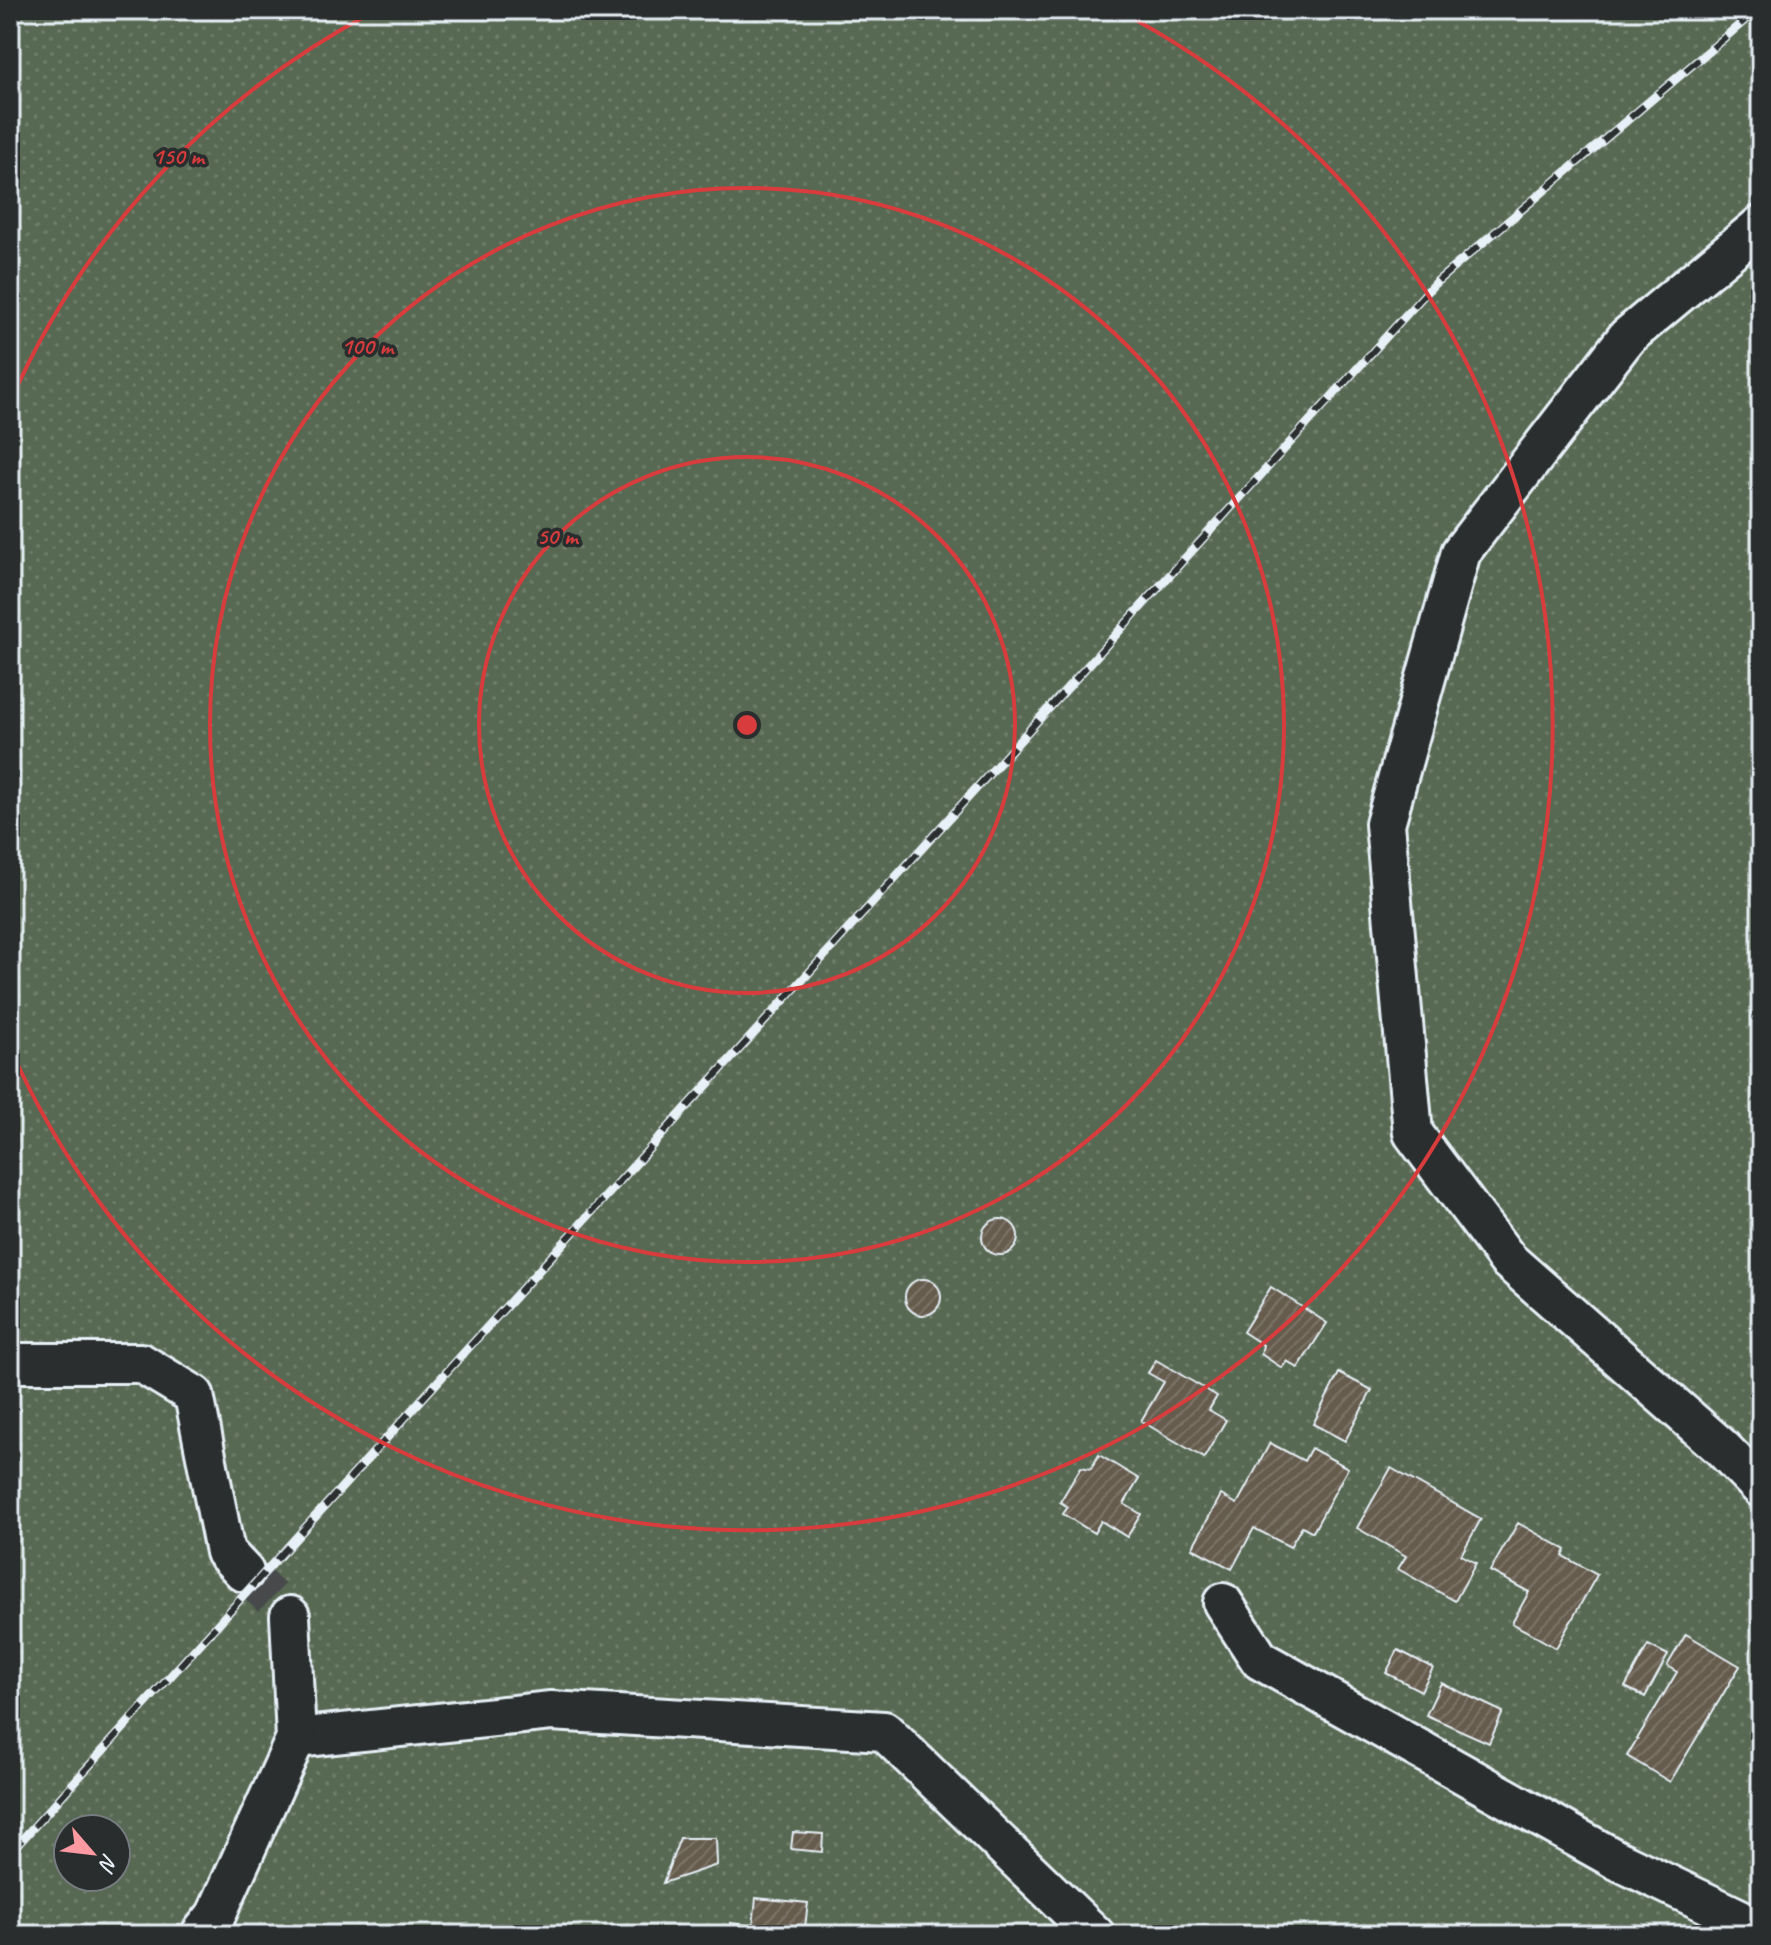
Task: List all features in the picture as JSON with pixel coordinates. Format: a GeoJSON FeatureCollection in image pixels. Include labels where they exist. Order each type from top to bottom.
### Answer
{"type":"FeatureCollection","features":[{"type":"Feature","properties":{"kind":"street"},"geometry":{"type":"LineString","coordinates":[[1761,225],[1627,337],[1461,552],[1385,824],[1413,1133],[1508,1260],[1722,1448],[1761,1488]]}},
{"type":"Feature","properties":{"kind":"street"},"geometry":{"type":"LineString","coordinates":[[10,1363],[141,1363],[194,1395],[225,1552],[244,1572]]}},
{"type":"Feature","properties":{"kind":"street"},"geometry":{"type":"LineString","coordinates":[[1223,1603],[1260,1660],[1615,1859],[1761,1929]]}},
{"type":"Feature","properties":{"kind":"street"},"geometry":{"type":"LineString","coordinates":[[200,1935],[216,1915],[296,1738],[290,1616]]}},
{"type":"Feature","properties":{"kind":"street"},"geometry":{"type":"LineString","coordinates":[[296,1738],[551,1711],[884,1731],[1095,1935]]}},
{"type":"Feature","properties":{"kind":"green space"},"geometry":{"type":"Polygon","coordinates":[[[10,10],[1761,10],[1761,1935],[10,1935],[10,10]]]}},
{"type":"Feature","properties":{"kind":"building"},"geometry":{"type":"Polygon","coordinates":[[[1000,1219],[1013,1224],[1018,1237],[1013,1250],[1000,1255],[987,1250],[982,1237],[987,1224],[1000,1219]]]}},
{"type":"Feature","properties":{"kind":"building"},"geometry":{"type":"Polygon","coordinates":[[[923,1279],[936,1284],[941,1297],[936,1310],[923,1315],[910,1310],[905,1297],[910,1284],[923,1279]]]}},
{"type":"Feature","properties":{"kind":"building"},"geometry":{"type":"Polygon","coordinates":[[[1271,1287],[1327,1323],[1298,1368],[1287,1361],[1282,1368],[1261,1354],[1263,1345],[1243,1332],[1271,1287]]]}},
{"type":"Feature","properties":{"kind":"building"},"geometry":{"type":"Polygon","coordinates":[[[1156,1360],[1217,1396],[1209,1410],[1226,1420],[1204,1458],[1141,1421],[1164,1382],[1148,1373],[1156,1360]]]}},
{"type":"Feature","properties":{"kind":"building"},"geometry":{"type":"Polygon","coordinates":[[[1339,1373],[1372,1390],[1345,1441],[1313,1424],[1339,1373]]]}},
{"type":"Feature","properties":{"kind":"building"},"geometry":{"type":"Polygon","coordinates":[[[1270,1443],[1304,1461],[1311,1448],[1348,1468],[1313,1532],[1302,1526],[1290,1547],[1254,1528],[1232,1569],[1192,1548],[1221,1495],[1237,1504],[1270,1443]]]}},
{"type":"Feature","properties":{"kind":"building"},"geometry":{"type":"Polygon","coordinates":[[[1099,1455],[1139,1479],[1124,1504],[1141,1514],[1127,1537],[1101,1521],[1094,1533],[1063,1514],[1068,1507],[1060,1502],[1081,1467],[1091,1469],[1099,1455]]]}},
{"type":"Feature","properties":{"kind":"building"},"geometry":{"type":"Polygon","coordinates":[[[1391,1468],[1481,1519],[1461,1555],[1476,1563],[1455,1601],[1398,1569],[1406,1556],[1357,1528],[1391,1468]]]}},
{"type":"Feature","properties":{"kind":"building"},"geometry":{"type":"Polygon","coordinates":[[[1518,1523],[1566,1550],[1563,1556],[1597,1575],[1556,1648],[1512,1623],[1529,1592],[1490,1571],[1518,1523]]]}},
{"type":"Feature","properties":{"kind":"building"},"geometry":{"type":"Polygon","coordinates":[[[1686,1634],[1740,1666],[1670,1782],[1627,1756],[1677,1672],[1667,1666],[1686,1634]]]}},
{"type":"Feature","properties":{"kind":"building"},"geometry":{"type":"Polygon","coordinates":[[[1648,1645],[1668,1655],[1645,1697],[1625,1687],[1648,1645]]]}},
{"type":"Feature","properties":{"kind":"building"},"geometry":{"type":"Polygon","coordinates":[[[1398,1650],[1433,1668],[1421,1691],[1386,1673],[1398,1650]]]}},
{"type":"Feature","properties":{"kind":"building"},"geometry":{"type":"Polygon","coordinates":[[[1441,1683],[1503,1712],[1489,1743],[1426,1715],[1441,1683]]]}},
{"type":"Feature","properties":{"kind":"building"},"geometry":{"type":"Polygon","coordinates":[[[793,1832],[823,1834],[822,1852],[791,1849],[793,1832]]]}},
{"type":"Feature","properties":{"kind":"building"},"geometry":{"type":"Polygon","coordinates":[[[680,1838],[716,1838],[717,1865],[663,1883],[680,1838]]]}},
{"type":"Feature","properties":{"kind":"building"},"geometry":{"type":"Polygon","coordinates":[[[756,1898],[808,1903],[804,1935],[729,1935],[730,1923],[753,1926],[756,1898]]]}},
{"type":"Feature","properties":{"kind":"building"},"geometry":{"type":"Polygon","coordinates":[[[868,1924],[904,1930],[904,1935],[866,1935],[868,1924]]]}},
{"type":"Feature","properties":{"kind":"tunnel"},"geometry":{"type":"LineString","coordinates":[[244,1572],[290,1616]]}},
{"type":"Feature","properties":{"kind":"railway"},"geometry":{"type":"LineString","coordinates":[[10,1853],[1434,284],[1757,10]]}}]}
